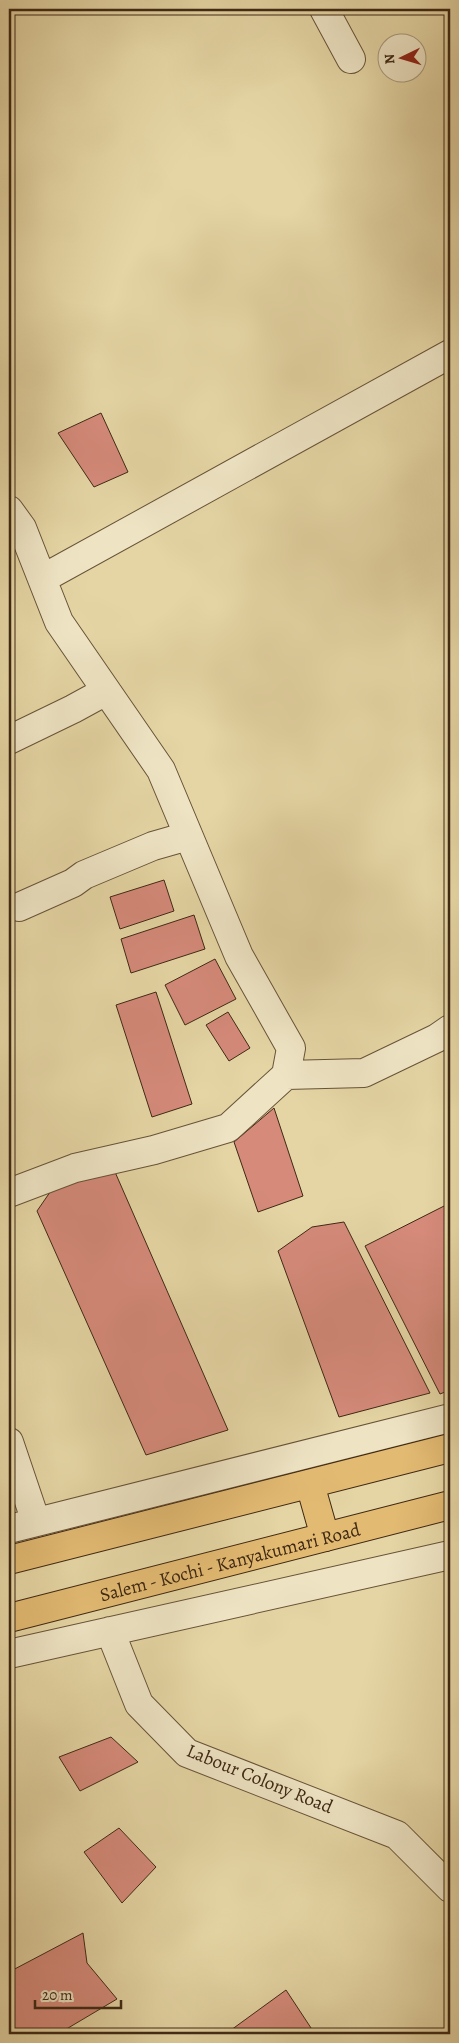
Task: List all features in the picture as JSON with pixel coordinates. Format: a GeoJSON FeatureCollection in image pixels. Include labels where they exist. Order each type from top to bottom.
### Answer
{"type":"FeatureCollection","features":[{"type":"Feature","properties":{"kind":"highway"},"geometry":{"type":"LineString","coordinates":[[9,1560],[450,1448]]}},
{"type":"Feature","properties":{"kind":"highway"},"geometry":{"type":"LineString","coordinates":[[310,1484],[325,1537]]}},
{"type":"Feature","properties":{"kind":"highway","name":"Salem - Kochi - Kanyakumari Road"},"geometry":{"type":"LineString","coordinates":[[9,1618],[450,1505]]}},
{"type":"Feature","properties":{"kind":"street"},"geometry":{"type":"LineString","coordinates":[[324,9],[351,59]]}},
{"type":"Feature","properties":{"kind":"street"},"geometry":{"type":"LineString","coordinates":[[42,579],[450,354]]}},
{"type":"Feature","properties":{"kind":"street"},"geometry":{"type":"LineString","coordinates":[[9,510],[22,528],[59,622],[161,770],[239,956],[290,1048],[286,1075],[228,1128],[154,1150],[75,1168],[9,1193]]}},
{"type":"Feature","properties":{"kind":"street"},"geometry":{"type":"LineString","coordinates":[[9,740],[73,709],[106,690]]}},
{"type":"Feature","properties":{"kind":"street"},"geometry":{"type":"LineString","coordinates":[[19,907],[73,883],[84,875],[153,846],[188,836]]}},
{"type":"Feature","properties":{"kind":"street"},"geometry":{"type":"LineString","coordinates":[[286,1075],[364,1073],[437,1038],[450,1029]]}},
{"type":"Feature","properties":{"kind":"street"},"geometry":{"type":"LineString","coordinates":[[9,1529],[450,1418]]}},
{"type":"Feature","properties":{"kind":"street"},"geometry":{"type":"LineString","coordinates":[[9,1442],[36,1522]]}},
{"type":"Feature","properties":{"kind":"street"},"geometry":{"type":"LineString","coordinates":[[9,1654],[450,1555]]}},
{"type":"Feature","properties":{"kind":"street","name":"Labour Colony Road"},"geometry":{"type":"LineString","coordinates":[[110,1631],[138,1704],[186,1753],[397,1835],[450,1888]]}},
{"type":"Feature","properties":{"kind":"building"},"geometry":{"type":"Polygon","coordinates":[[[101,413],[128,472],[94,487],[58,433],[101,413]]]}},
{"type":"Feature","properties":{"kind":"building"},"geometry":{"type":"Polygon","coordinates":[[[164,880],[174,911],[120,929],[110,897],[164,880]]]}},
{"type":"Feature","properties":{"kind":"building"},"geometry":{"type":"Polygon","coordinates":[[[194,915],[205,949],[131,973],[121,939],[194,915]]]}},
{"type":"Feature","properties":{"kind":"building"},"geometry":{"type":"Polygon","coordinates":[[[215,959],[236,999],[185,1025],[165,985],[215,959]]]}},
{"type":"Feature","properties":{"kind":"building"},"geometry":{"type":"Polygon","coordinates":[[[156,992],[192,1104],[152,1117],[116,1005],[156,992]]]}},
{"type":"Feature","properties":{"kind":"building"},"geometry":{"type":"Polygon","coordinates":[[[228,1012],[250,1048],[229,1061],[206,1025],[228,1012]]]}},
{"type":"Feature","properties":{"kind":"building"},"geometry":{"type":"Polygon","coordinates":[[[274,1108],[303,1196],[258,1212],[234,1142],[274,1108]]]}},
{"type":"Feature","properties":{"kind":"building"},"geometry":{"type":"Polygon","coordinates":[[[115,1172],[228,1430],[146,1455],[37,1211],[57,1182],[115,1172]]]}},
{"type":"Feature","properties":{"kind":"building"},"geometry":{"type":"Polygon","coordinates":[[[450,1203],[450,1390],[440,1394],[365,1246],[450,1203]]]}},
{"type":"Feature","properties":{"kind":"building"},"geometry":{"type":"Polygon","coordinates":[[[344,1222],[430,1393],[339,1417],[278,1251],[312,1227],[344,1222]]]}},
{"type":"Feature","properties":{"kind":"building"},"geometry":{"type":"Polygon","coordinates":[[[111,1737],[138,1762],[80,1791],[59,1757],[111,1737]]]}},
{"type":"Feature","properties":{"kind":"building"},"geometry":{"type":"Polygon","coordinates":[[[119,1828],[156,1867],[122,1903],[84,1852],[119,1828]]]}},
{"type":"Feature","properties":{"kind":"building"},"geometry":{"type":"Polygon","coordinates":[[[83,1933],[87,1963],[117,1999],[58,2034],[9,2034],[9,1972],[83,1933]]]}},
{"type":"Feature","properties":{"kind":"building"},"geometry":{"type":"Polygon","coordinates":[[[286,1990],[315,2034],[235,2034],[231,2030],[286,1990]]]}}]}
